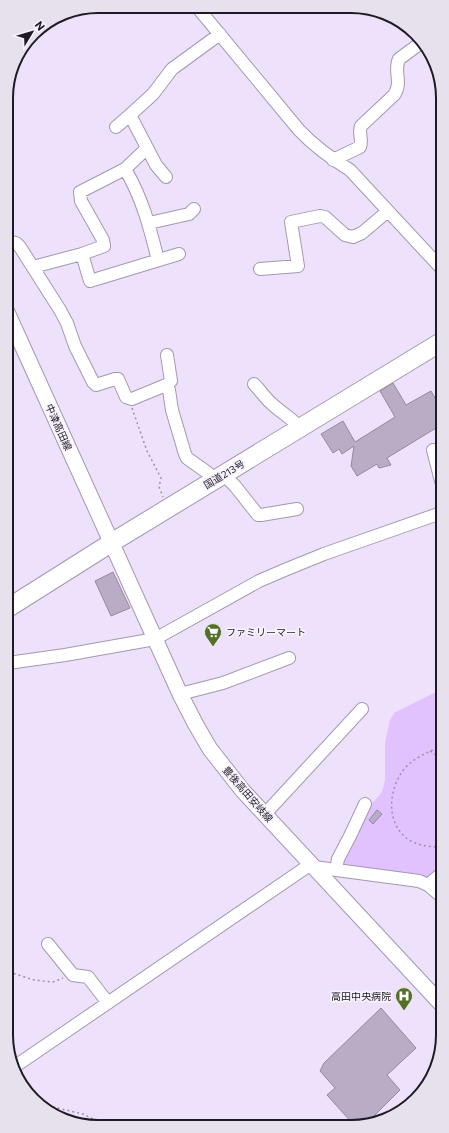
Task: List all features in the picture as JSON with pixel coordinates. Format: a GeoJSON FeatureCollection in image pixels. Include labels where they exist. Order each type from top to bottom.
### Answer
{"type":"FeatureCollection","features":[{"type":"Feature","properties":{"kind":"highway","name":"国道213号"},"geometry":{"type":"LineString","coordinates":[[13,605],[111,543],[436,345]]}},
{"type":"Feature","properties":{"kind":"main road","name":"中津高田線"},"geometry":{"type":"LineString","coordinates":[[13,325],[111,543]]}},
{"type":"Feature","properties":{"kind":"main road","name":"豊後高田安岐線"},"geometry":{"type":"LineString","coordinates":[[111,543],[180,694],[210,749],[243,791],[436,999]]}},
{"type":"Feature","properties":{"kind":"street"},"geometry":{"type":"LineString","coordinates":[[202,13],[299,130],[333,160],[350,170],[436,264]]}},
{"type":"Feature","properties":{"kind":"street"},"geometry":{"type":"LineString","coordinates":[[116,127],[153,94],[172,70],[220,34]]}},
{"type":"Feature","properties":{"kind":"street"},"geometry":{"type":"LineString","coordinates":[[333,160],[360,146],[359,130],[361,126],[397,91],[399,81],[397,63],[399,59],[418,45]]}},
{"type":"Feature","properties":{"kind":"street"},"geometry":{"type":"LineString","coordinates":[[130,115],[156,165],[166,177]]}},
{"type":"Feature","properties":{"kind":"street"},"geometry":{"type":"LineString","coordinates":[[32,267],[82,254],[104,246],[103,240],[81,201],[80,192],[126,169],[147,148]]}},
{"type":"Feature","properties":{"kind":"street"},"geometry":{"type":"LineString","coordinates":[[126,169],[136,189],[149,223],[158,260]]}},
{"type":"Feature","properties":{"kind":"street"},"geometry":{"type":"LineString","coordinates":[[149,223],[189,214],[194,209]]}},
{"type":"Feature","properties":{"kind":"street"},"geometry":{"type":"LineString","coordinates":[[260,269],[298,266],[291,222],[320,216],[325,218],[345,235],[353,237],[362,233],[388,211]]}},
{"type":"Feature","properties":{"kind":"street"},"geometry":{"type":"LineString","coordinates":[[13,242],[20,247],[60,310],[93,382],[96,385],[115,379],[118,380],[126,397],[132,399],[166,385],[171,381],[167,355]]}},
{"type":"Feature","properties":{"kind":"street"},"geometry":{"type":"LineString","coordinates":[[82,254],[90,281],[179,254]]}},
{"type":"Feature","properties":{"kind":"street"},"geometry":{"type":"LineString","coordinates":[[254,384],[272,404],[288,416],[300,428]]}},
{"type":"Feature","properties":{"kind":"street"},"geometry":{"type":"LineString","coordinates":[[166,385],[187,458],[208,473],[235,486],[258,515],[297,509]]}},
{"type":"Feature","properties":{"kind":"street"},"geometry":{"type":"LineString","coordinates":[[433,450],[436,462]]}},
{"type":"Feature","properties":{"kind":"street"},"geometry":{"type":"LineString","coordinates":[[13,662],[65,655],[155,639],[258,581],[324,554],[436,519]]}},
{"type":"Feature","properties":{"kind":"street"},"geometry":{"type":"LineString","coordinates":[[180,694],[223,683],[289,658]]}},
{"type":"Feature","properties":{"kind":"street"},"geometry":{"type":"LineString","coordinates":[[265,814],[362,709]]}},
{"type":"Feature","properties":{"kind":"street"},"geometry":{"type":"LineString","coordinates":[[336,870],[338,859],[365,804]]}},
{"type":"Feature","properties":{"kind":"street"},"geometry":{"type":"LineString","coordinates":[[18,1064],[312,866],[419,881],[428,885],[436,892]]}},
{"type":"Feature","properties":{"kind":"street"},"geometry":{"type":"LineString","coordinates":[[428,885],[436,878]]}},
{"type":"Feature","properties":{"kind":"street"},"geometry":{"type":"LineString","coordinates":[[48,944],[73,975],[88,977],[108,1003]]}},
{"type":"Feature","properties":{"kind":"path"},"geometry":{"type":"LineString","coordinates":[[128,398],[146,451],[161,478],[159,487],[163,497],[162,503]]}},
{"type":"Feature","properties":{"kind":"path"},"geometry":{"type":"LineString","coordinates":[[436,748],[413,761],[406,767],[400,775],[393,790],[391,804],[394,820],[402,834],[417,844],[436,846]]}},
{"type":"Feature","properties":{"kind":"path"},"geometry":{"type":"LineString","coordinates":[[430,751],[436,755]]}},
{"type":"Feature","properties":{"kind":"path"},"geometry":{"type":"LineString","coordinates":[[13,973],[34,980],[53,982],[73,975]]}},
{"type":"Feature","properties":{"kind":"path"},"geometry":{"type":"LineString","coordinates":[[52,1107],[83,1114],[94,1120]]}},
{"type":"Feature","properties":{"kind":"shaded area"},"geometry":{"type":"Polygon","coordinates":[[[436,692],[436,890],[343,867],[341,861],[363,814],[382,792],[385,780],[385,743],[390,720],[394,713],[436,692]]]}},
{"type":"Feature","properties":{"kind":"building"},"geometry":{"type":"Polygon","coordinates":[[[393,383],[406,405],[431,391],[436,400],[436,428],[387,458],[391,465],[379,468],[377,464],[357,476],[351,466],[354,446],[342,454],[339,449],[333,453],[321,434],[343,421],[355,442],[395,417],[380,391],[393,383]]]}},
{"type":"Feature","properties":{"kind":"building"},"geometry":{"type":"Polygon","coordinates":[[[113,572],[130,608],[111,616],[95,581],[113,572]]]}},
{"type":"Feature","properties":{"kind":"building"},"geometry":{"type":"Polygon","coordinates":[[[377,810],[382,814],[373,824],[369,820],[377,810]]]}},
{"type":"Feature","properties":{"kind":"building"},"geometry":{"type":"Polygon","coordinates":[[[381,1008],[416,1048],[387,1075],[400,1090],[373,1117],[362,1119],[349,1120],[327,1095],[335,1088],[320,1071],[324,1063],[381,1008]]]}},
{"type":"Feature","properties":{"kind":"place","name":"ファミリーマート"},"geometry":{"type":"Point","coordinates":[213,647]}},
{"type":"Feature","properties":{"kind":"place","name":"高田中央病院"},"geometry":{"type":"Point","coordinates":[404,1011]}}]}
